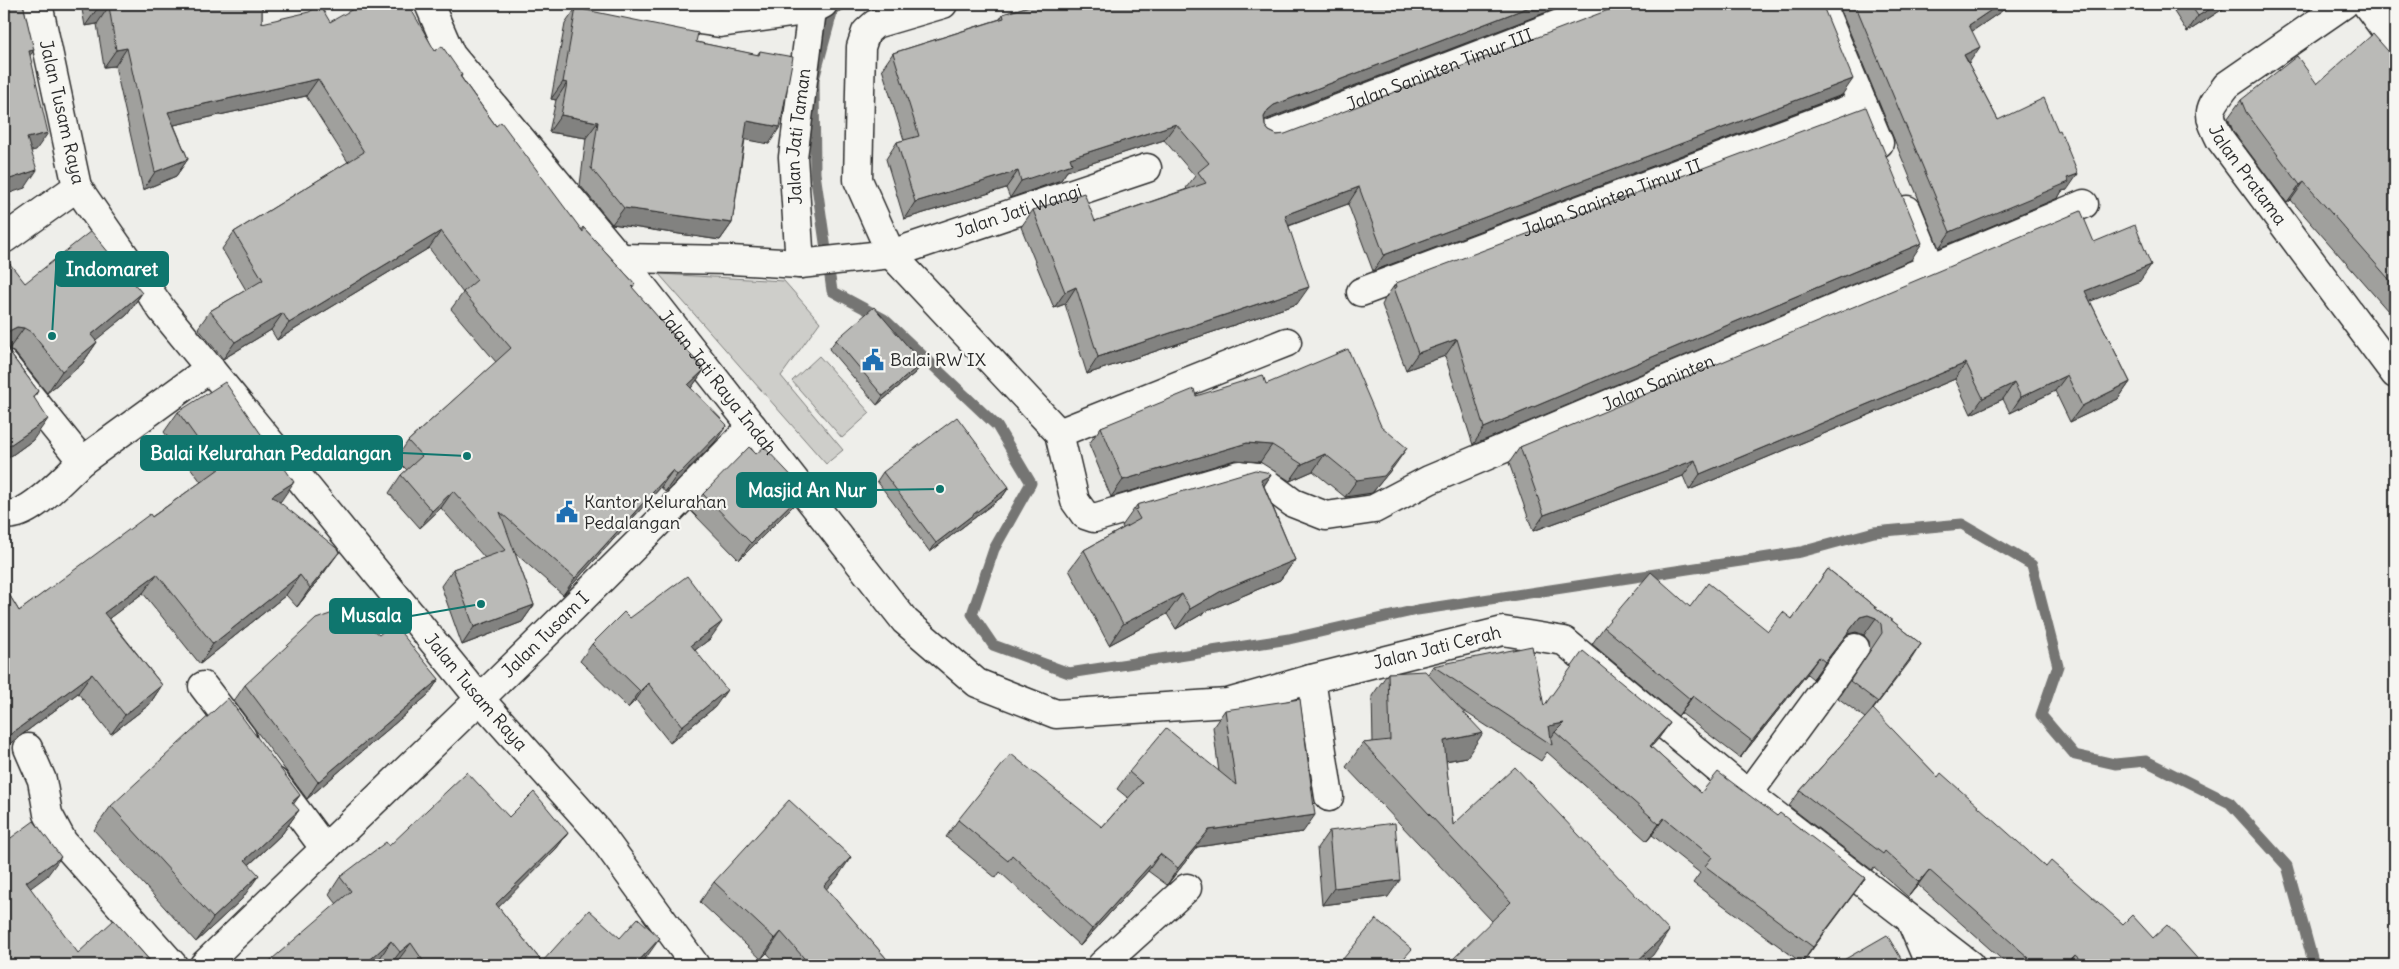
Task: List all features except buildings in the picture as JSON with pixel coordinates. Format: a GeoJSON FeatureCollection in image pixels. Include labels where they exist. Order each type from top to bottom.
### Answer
{"type":"FeatureCollection","features":[{"type":"Feature","properties":{"kind":"street","name":"Jalan Tusam Raya"},"geometry":{"type":"LineString","coordinates":[[38,4],[77,187],[162,310],[480,698],[597,830],[695,965]]}},
{"type":"Feature","properties":{"kind":"street","name":"Jalan Jati Raya Indah"},"geometry":{"type":"LineString","coordinates":[[429,4],[451,56],[620,258],[905,621],[977,683]]}},
{"type":"Feature","properties":{"kind":"street","name":"Jalan Jati Taman"},"geometry":{"type":"LineString","coordinates":[[588,4],[720,23],[818,7],[793,157],[804,264]]}},
{"type":"Feature","properties":{"kind":"street"},"geometry":{"type":"LineString","coordinates":[[943,4],[875,24],[866,32],[861,47],[858,180],[883,255],[1059,433],[1288,342]]}},
{"type":"Feature","properties":{"kind":"street","name":"Jalan Saninten Timur III"},"geometry":{"type":"LineString","coordinates":[[1268,136],[1611,4]]}},
{"type":"Feature","properties":{"kind":"street"},"geometry":{"type":"LineString","coordinates":[[1821,4],[1931,268]]}},
{"type":"Feature","properties":{"kind":"street","name":"Jalan Pratama"},"geometry":{"type":"LineString","coordinates":[[2344,4],[2227,85],[2212,104],[2209,118],[2220,139],[2395,374]]}},
{"type":"Feature","properties":{"kind":"street"},"geometry":{"type":"LineString","coordinates":[[2366,4],[2395,43]]}},
{"type":"Feature","properties":{"kind":"street","name":"Jalan Saninten Timur II"},"geometry":{"type":"LineString","coordinates":[[1361,292],[1863,104]]}},
{"type":"Feature","properties":{"kind":"street","name":"Jalan Jati Wangi"},"geometry":{"type":"LineString","coordinates":[[804,264],[883,255],[1146,168]]}},
{"type":"Feature","properties":{"kind":"street"},"geometry":{"type":"LineString","coordinates":[[4,239],[77,187]]}},
{"type":"Feature","properties":{"kind":"street","name":"Jalan Saninten"},"geometry":{"type":"LineString","coordinates":[[1059,433],[1075,501],[1085,515],[1094,518],[1239,475],[1258,477],[1293,503],[1326,516],[1374,509],[1429,480],[2084,204]]}},
{"type":"Feature","properties":{"kind":"street"},"geometry":{"type":"LineString","coordinates":[[620,258],[732,260],[804,264]]}},
{"type":"Feature","properties":{"kind":"street"},"geometry":{"type":"LineString","coordinates":[[4,364],[82,461]]}},
{"type":"Feature","properties":{"kind":"street"},"geometry":{"type":"LineString","coordinates":[[4,514],[12,516],[29,509],[82,461],[210,368]]}},
{"type":"Feature","properties":{"kind":"street","name":"Jalan Tusam I"},"geometry":{"type":"LineString","coordinates":[[204,965],[480,698],[685,496],[752,426]]}},
{"type":"Feature","properties":{"kind":"street","name":"Jalan Jati Cerah"},"geometry":{"type":"LineString","coordinates":[[977,683],[1056,714],[1228,703],[1311,679],[1503,632],[1564,640],[1748,794],[1970,965]]}},
{"type":"Feature","properties":{"kind":"street"},"geometry":{"type":"LineString","coordinates":[[1748,794],[1855,648]]}},
{"type":"Feature","properties":{"kind":"street"},"geometry":{"type":"LineString","coordinates":[[1311,679],[1329,797]]}},
{"type":"Feature","properties":{"kind":"street"},"geometry":{"type":"LineString","coordinates":[[203,686],[324,849]]}},
{"type":"Feature","properties":{"kind":"street"},"geometry":{"type":"LineString","coordinates":[[28,748],[42,780],[44,804],[54,829],[63,842],[173,965]]}},
{"type":"Feature","properties":{"kind":"street"},"geometry":{"type":"LineString","coordinates":[[1102,965],[1187,888]]}},
{"type":"Feature","properties":{"kind":"street"},"geometry":{"type":"LineString","coordinates":[[1910,919],[1930,965]]}},
{"type":"Feature","properties":{"kind":"shaded area"},"geometry":{"type":"Polygon","coordinates":[[[659,274],[784,281],[820,322],[781,376],[843,450],[826,464],[659,274]]]}},
{"type":"Feature","properties":{"kind":"shaded area"},"geometry":{"type":"Polygon","coordinates":[[[819,356],[870,413],[842,438],[792,381],[819,356]]]}},
{"type":"Feature","properties":{"kind":"waterway"},"geometry":{"type":"LineString","coordinates":[[844,4],[833,9],[814,79],[815,173],[832,291],[884,319],[997,426],[1031,483],[994,549],[972,614],[993,645],[1069,673],[1289,639],[1417,610],[1801,552],[1874,532],[1962,524],[2032,565],[2058,666],[2041,715],[2075,755],[2115,764],[2146,761],[2230,803],[2287,866],[2314,965]]}},
{"type":"Feature","properties":{"kind":"place","name":"Indomaret"},"geometry":{"type":"Point","coordinates":[52,336]}},
{"type":"Feature","properties":{"kind":"place","name":"Balai RW IX"},"geometry":{"type":"Point","coordinates":[873,360]}},
{"type":"Feature","properties":{"kind":"place","name":"Balai Kelurahan Pedalangan"},"geometry":{"type":"Point","coordinates":[467,456]}},
{"type":"Feature","properties":{"kind":"place","name":"Masjid An Nur"},"geometry":{"type":"Point","coordinates":[940,489]}},
{"type":"Feature","properties":{"kind":"place","name":"Kantor Kelurahan Pedalangan"},"geometry":{"type":"Point","coordinates":[567,512]}},
{"type":"Feature","properties":{"kind":"place","name":"Musala"},"geometry":{"type":"Point","coordinates":[481,604]}}]}
